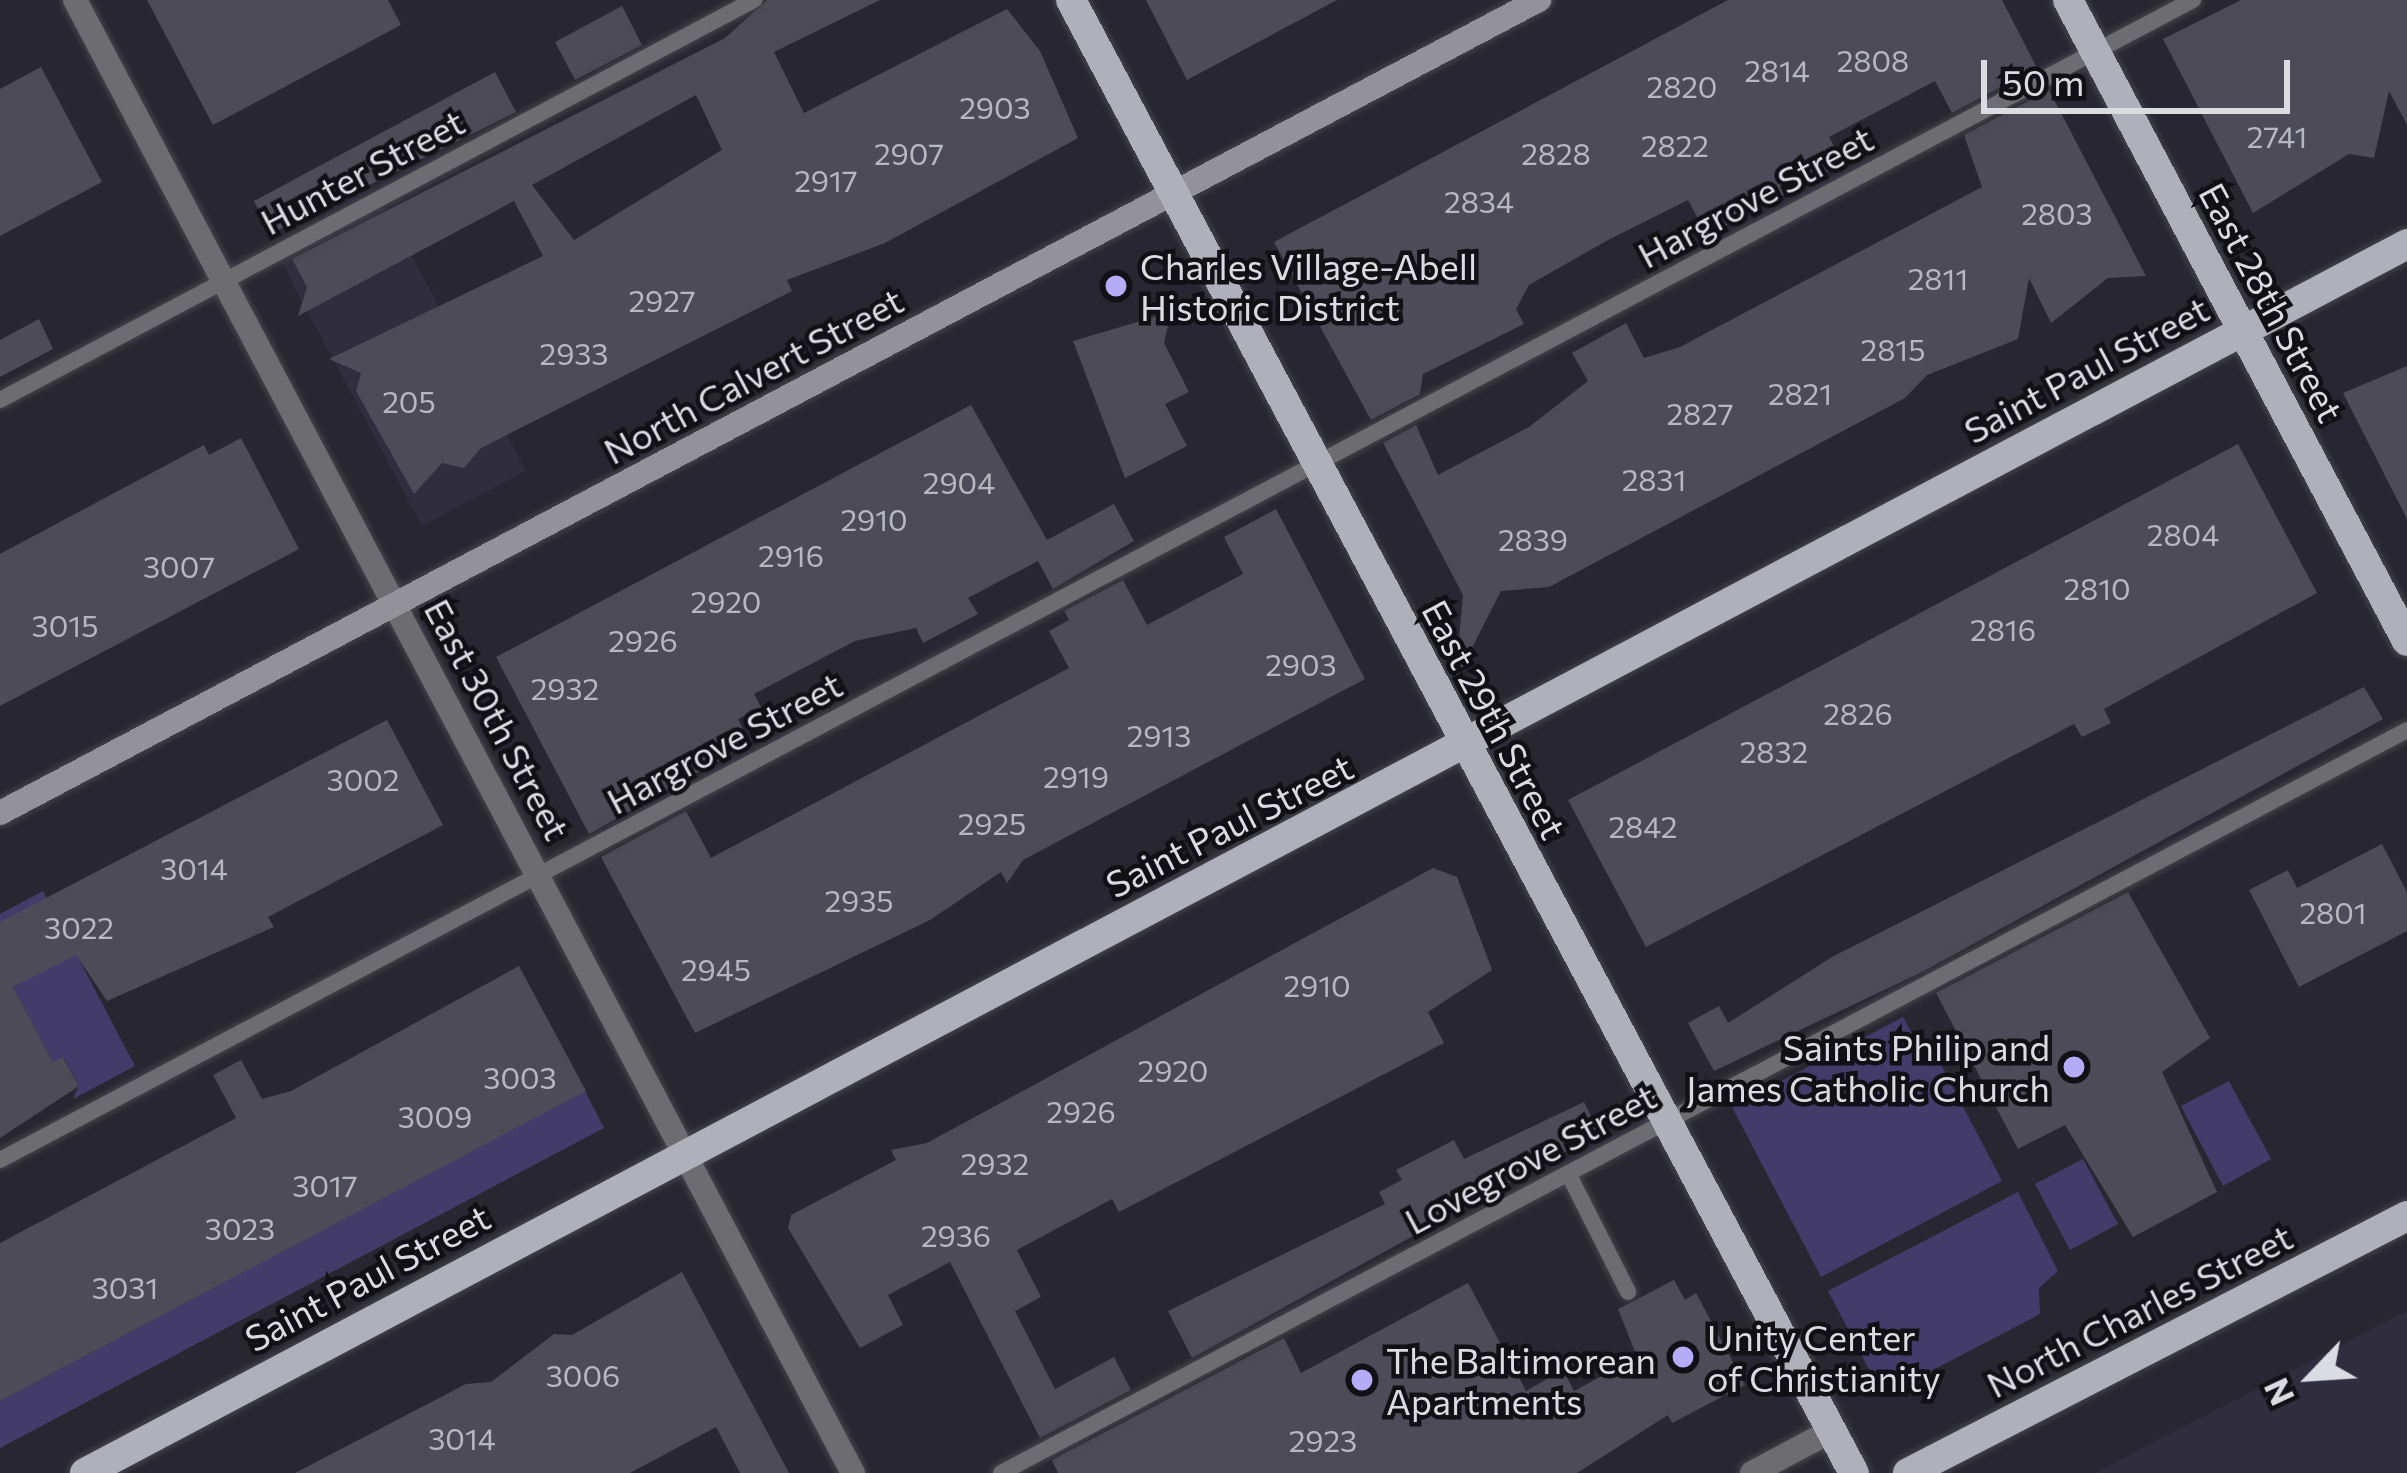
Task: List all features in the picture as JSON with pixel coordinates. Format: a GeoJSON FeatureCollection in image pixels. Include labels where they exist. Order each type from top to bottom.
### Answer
{"type":"FeatureCollection","features":[{"type":"Feature","properties":{"kind":"main road","name":"East 29th Street"},"geometry":{"type":"LineString","coordinates":[[1071,0],[1854,1473]]}},
{"type":"Feature","properties":{"kind":"main road","name":"North Calvert Street"},"geometry":{"type":"LineString","coordinates":[[0,813],[1539,0]]}},
{"type":"Feature","properties":{"kind":"main road","name":"East 28th Street"},"geometry":{"type":"LineString","coordinates":[[2068,0],[2407,641]]}},
{"type":"Feature","properties":{"kind":"main road","name":"Saint Paul Street"},"geometry":{"type":"LineString","coordinates":[[85,1473],[2407,244]]}},
{"type":"Feature","properties":{"kind":"main road","name":"North Charles Street"},"geometry":{"type":"LineString","coordinates":[[1908,1473],[2407,1216]]}},
{"type":"Feature","properties":{"kind":"street","name":"East 30th Street"},"geometry":{"type":"LineString","coordinates":[[75,0],[853,1473]]}},
{"type":"Feature","properties":{"kind":"street"},"geometry":{"type":"LineString","coordinates":[[1751,1473],[1831,1431]]}},
{"type":"Feature","properties":{"kind":"lane","name":"Hunter Street"},"geometry":{"type":"LineString","coordinates":[[0,400],[754,0]]}},
{"type":"Feature","properties":{"kind":"lane","name":"Hargrove Street"},"geometry":{"type":"LineString","coordinates":[[0,1160],[541,878],[2193,0]]}},
{"type":"Feature","properties":{"kind":"lane","name":"Lovegrove Street"},"geometry":{"type":"LineString","coordinates":[[1001,1473],[2407,730]]}},
{"type":"Feature","properties":{"kind":"lane"},"geometry":{"type":"LineString","coordinates":[[1569,1174],[1628,1292]]}},
{"type":"Feature","properties":{"kind":"shaded area"},"geometry":{"type":"Polygon","coordinates":[[[381,198],[526,471],[422,526],[277,254],[381,198]]]}},
{"type":"Feature","properties":{"kind":"shaded area"},"geometry":{"type":"Polygon","coordinates":[[[43,891],[135,1066],[73,1099],[79,1085],[64,1058],[53,1062],[13,987],[26,980],[0,931],[0,914],[43,891]]]}},
{"type":"Feature","properties":{"kind":"shaded area"},"geometry":{"type":"Polygon","coordinates":[[[1903,1017],[1925,1058],[1935,1053],[2002,1181],[1821,1277],[1732,1107],[1903,1017]]]}},
{"type":"Feature","properties":{"kind":"shaded area"},"geometry":{"type":"Polygon","coordinates":[[[2229,1081],[2271,1159],[2223,1186],[2181,1106],[2229,1081]]]}},
{"type":"Feature","properties":{"kind":"shaded area"},"geometry":{"type":"Polygon","coordinates":[[[585,1091],[604,1128],[0,1448],[0,1401],[585,1091]]]}},
{"type":"Feature","properties":{"kind":"shaded area"},"geometry":{"type":"Polygon","coordinates":[[[2083,1159],[2118,1224],[2070,1250],[2035,1184],[2083,1159]]]}},
{"type":"Feature","properties":{"kind":"shaded area"},"geometry":{"type":"Polygon","coordinates":[[[2018,1192],[2058,1271],[2039,1288],[2040,1314],[1883,1396],[1828,1291],[2018,1192]]]}},
{"type":"Feature","properties":{"kind":"shaded area"},"geometry":{"type":"Polygon","coordinates":[[[2407,1311],[2407,1473],[2095,1473],[2407,1311]]]}},
{"type":"Feature","properties":{"kind":"building"},"geometry":{"type":"Polygon","coordinates":[[[147,0],[388,0],[401,25],[213,125],[147,0]]]}},
{"type":"Feature","properties":{"kind":"building"},"geometry":{"type":"Polygon","coordinates":[[[767,0],[880,0],[774,52],[804,113],[1007,9],[1040,51],[1078,138],[885,243],[787,280],[792,291],[481,448],[464,468],[442,463],[414,494],[356,391],[361,373],[329,359],[543,256],[514,201],[298,316],[307,287],[292,259],[725,38],[767,0]],[[696,95],[532,185],[574,240],[722,150],[696,95]]]}},
{"type":"Feature","properties":{"kind":"building"},"geometry":{"type":"Polygon","coordinates":[[[1146,0],[1337,0],[1187,80],[1146,0]]]}},
{"type":"Feature","properties":{"kind":"building"},"geometry":{"type":"Polygon","coordinates":[[[1728,0],[2002,0],[2037,68],[1952,113],[1935,81],[1829,137],[1843,163],[1707,236],[1688,200],[1608,240],[1529,285],[1516,309],[1524,324],[1423,374],[1420,394],[1371,420],[1274,242],[1728,0]]]}},
{"type":"Feature","properties":{"kind":"building"},"geometry":{"type":"Polygon","coordinates":[[[2241,0],[2407,0],[2407,125],[2389,91],[2374,158],[2349,154],[2253,213],[2163,39],[2241,0]]]}},
{"type":"Feature","properties":{"kind":"building"},"geometry":{"type":"Polygon","coordinates":[[[622,6],[642,45],[575,80],[555,42],[622,6]]]}},
{"type":"Feature","properties":{"kind":"building"},"geometry":{"type":"Polygon","coordinates":[[[41,67],[102,182],[0,236],[0,89],[41,67]]]}},
{"type":"Feature","properties":{"kind":"building"},"geometry":{"type":"Polygon","coordinates":[[[495,72],[516,112],[271,234],[254,201],[495,72]]]}},
{"type":"Feature","properties":{"kind":"building"},"geometry":{"type":"Polygon","coordinates":[[[2049,90],[2146,276],[2108,278],[2051,323],[2029,278],[2018,339],[1927,375],[1905,398],[1549,587],[1501,591],[1455,681],[1463,595],[1383,443],[1416,425],[1438,475],[1529,427],[1588,381],[1572,353],[1626,323],[1644,358],[1680,347],[1982,187],[1964,135],[2049,90]]]}},
{"type":"Feature","properties":{"kind":"building"},"geometry":{"type":"Polygon","coordinates":[[[1171,312],[1164,343],[1189,392],[1165,404],[1187,446],[1125,478],[1073,341],[1171,312]]]}},
{"type":"Feature","properties":{"kind":"building"},"geometry":{"type":"Polygon","coordinates":[[[39,319],[53,349],[0,377],[0,340],[39,319]]]}},
{"type":"Feature","properties":{"kind":"building"},"geometry":{"type":"Polygon","coordinates":[[[2407,366],[2407,519],[2343,393],[2407,366]]]}},
{"type":"Feature","properties":{"kind":"building"},"geometry":{"type":"Polygon","coordinates":[[[971,405],[1047,540],[1114,504],[1134,541],[1053,589],[1038,561],[968,598],[978,614],[923,643],[916,628],[855,641],[754,694],[761,707],[738,719],[750,743],[589,834],[496,657],[971,405]]]}},
{"type":"Feature","properties":{"kind":"building"},"geometry":{"type":"Polygon","coordinates":[[[241,438],[299,549],[0,706],[0,554],[204,445],[209,455],[241,438]]]}},
{"type":"Feature","properties":{"kind":"building"},"geometry":{"type":"Polygon","coordinates":[[[2238,444],[2317,593],[2104,709],[2111,723],[2082,737],[2074,724],[1646,947],[1568,800],[2238,444]]]}},
{"type":"Feature","properties":{"kind":"building"},"geometry":{"type":"Polygon","coordinates":[[[1276,509],[1365,679],[1023,860],[1007,883],[1001,872],[930,920],[695,1033],[601,857],[686,811],[711,858],[1069,668],[1049,631],[1069,620],[1064,611],[1123,580],[1147,625],[1243,574],[1224,537],[1276,509]]]}},
{"type":"Feature","properties":{"kind":"building"},"geometry":{"type":"Polygon","coordinates":[[[2364,687],[2383,719],[1924,971],[1714,1071],[1688,1023],[1719,1006],[1728,1023],[1832,957],[2364,687]]]}},
{"type":"Feature","properties":{"kind":"building"},"geometry":{"type":"Polygon","coordinates":[[[387,720],[443,825],[268,917],[274,927],[107,1001],[76,955],[13,987],[53,1062],[63,1057],[79,1086],[0,1138],[0,922],[387,720]]]}},
{"type":"Feature","properties":{"kind":"building"},"geometry":{"type":"Polygon","coordinates":[[[2382,844],[2407,892],[2407,931],[2299,987],[2249,890],[2288,870],[2297,888],[2382,844]]]}},
{"type":"Feature","properties":{"kind":"building"},"geometry":{"type":"Polygon","coordinates":[[[1433,868],[1457,877],[1492,970],[1428,1012],[1444,1043],[1119,1212],[1112,1199],[1017,1250],[1041,1297],[1015,1311],[1055,1389],[1114,1357],[1131,1390],[1040,1438],[950,1262],[888,1295],[903,1325],[860,1348],[788,1228],[791,1215],[896,1160],[891,1150],[927,1143],[1433,868]]]}},
{"type":"Feature","properties":{"kind":"building","name":"Saints Philip and James Catholic Church"},"geometry":{"type":"Polygon","coordinates":[[[2128,892],[2210,1038],[2162,1072],[2217,1192],[2133,1237],[2065,1125],[2018,1149],[1936,993],[2128,892]]]}},
{"type":"Feature","properties":{"kind":"building"},"geometry":{"type":"Polygon","coordinates":[[[519,966],[586,1091],[0,1401],[0,1243],[236,1118],[213,1075],[241,1060],[262,1099],[291,1091],[519,966]]]}},
{"type":"Feature","properties":{"kind":"building"},"geometry":{"type":"Polygon","coordinates":[[[1584,1102],[1600,1133],[1192,1358],[1168,1311],[1385,1204],[1379,1192],[1402,1180],[1396,1170],[1454,1140],[1464,1159],[1584,1102]]]}},
{"type":"Feature","properties":{"kind":"building"},"geometry":{"type":"Polygon","coordinates":[[[682,1272],[789,1473],[740,1473],[716,1427],[630,1473],[295,1473],[466,1384],[491,1382],[554,1334],[572,1335],[682,1272]]]}},
{"type":"Feature","properties":{"kind":"building"},"geometry":{"type":"Polygon","coordinates":[[[1674,1280],[1685,1300],[1696,1293],[1745,1385],[1672,1423],[1668,1415],[1577,1473],[1058,1473],[1052,1460],[1284,1338],[1301,1373],[1468,1283],[1526,1391],[1563,1370],[1574,1391],[1637,1357],[1618,1309],[1674,1280]]]}},
{"type":"Feature","properties":{"kind":"place","name":"Charles Village-Abell Historic District"},"geometry":{"type":"Point","coordinates":[1116,286]}},
{"type":"Feature","properties":{"kind":"place","name":"Saints Philip and James Catholic Church"},"geometry":{"type":"Point","coordinates":[2074,1067]}},
{"type":"Feature","properties":{"kind":"place","name":"Unity Center of Christianity"},"geometry":{"type":"Point","coordinates":[1683,1357]}},
{"type":"Feature","properties":{"kind":"place","name":"The Baltimorean Apartments"},"geometry":{"type":"Point","coordinates":[1362,1380]}}]}
